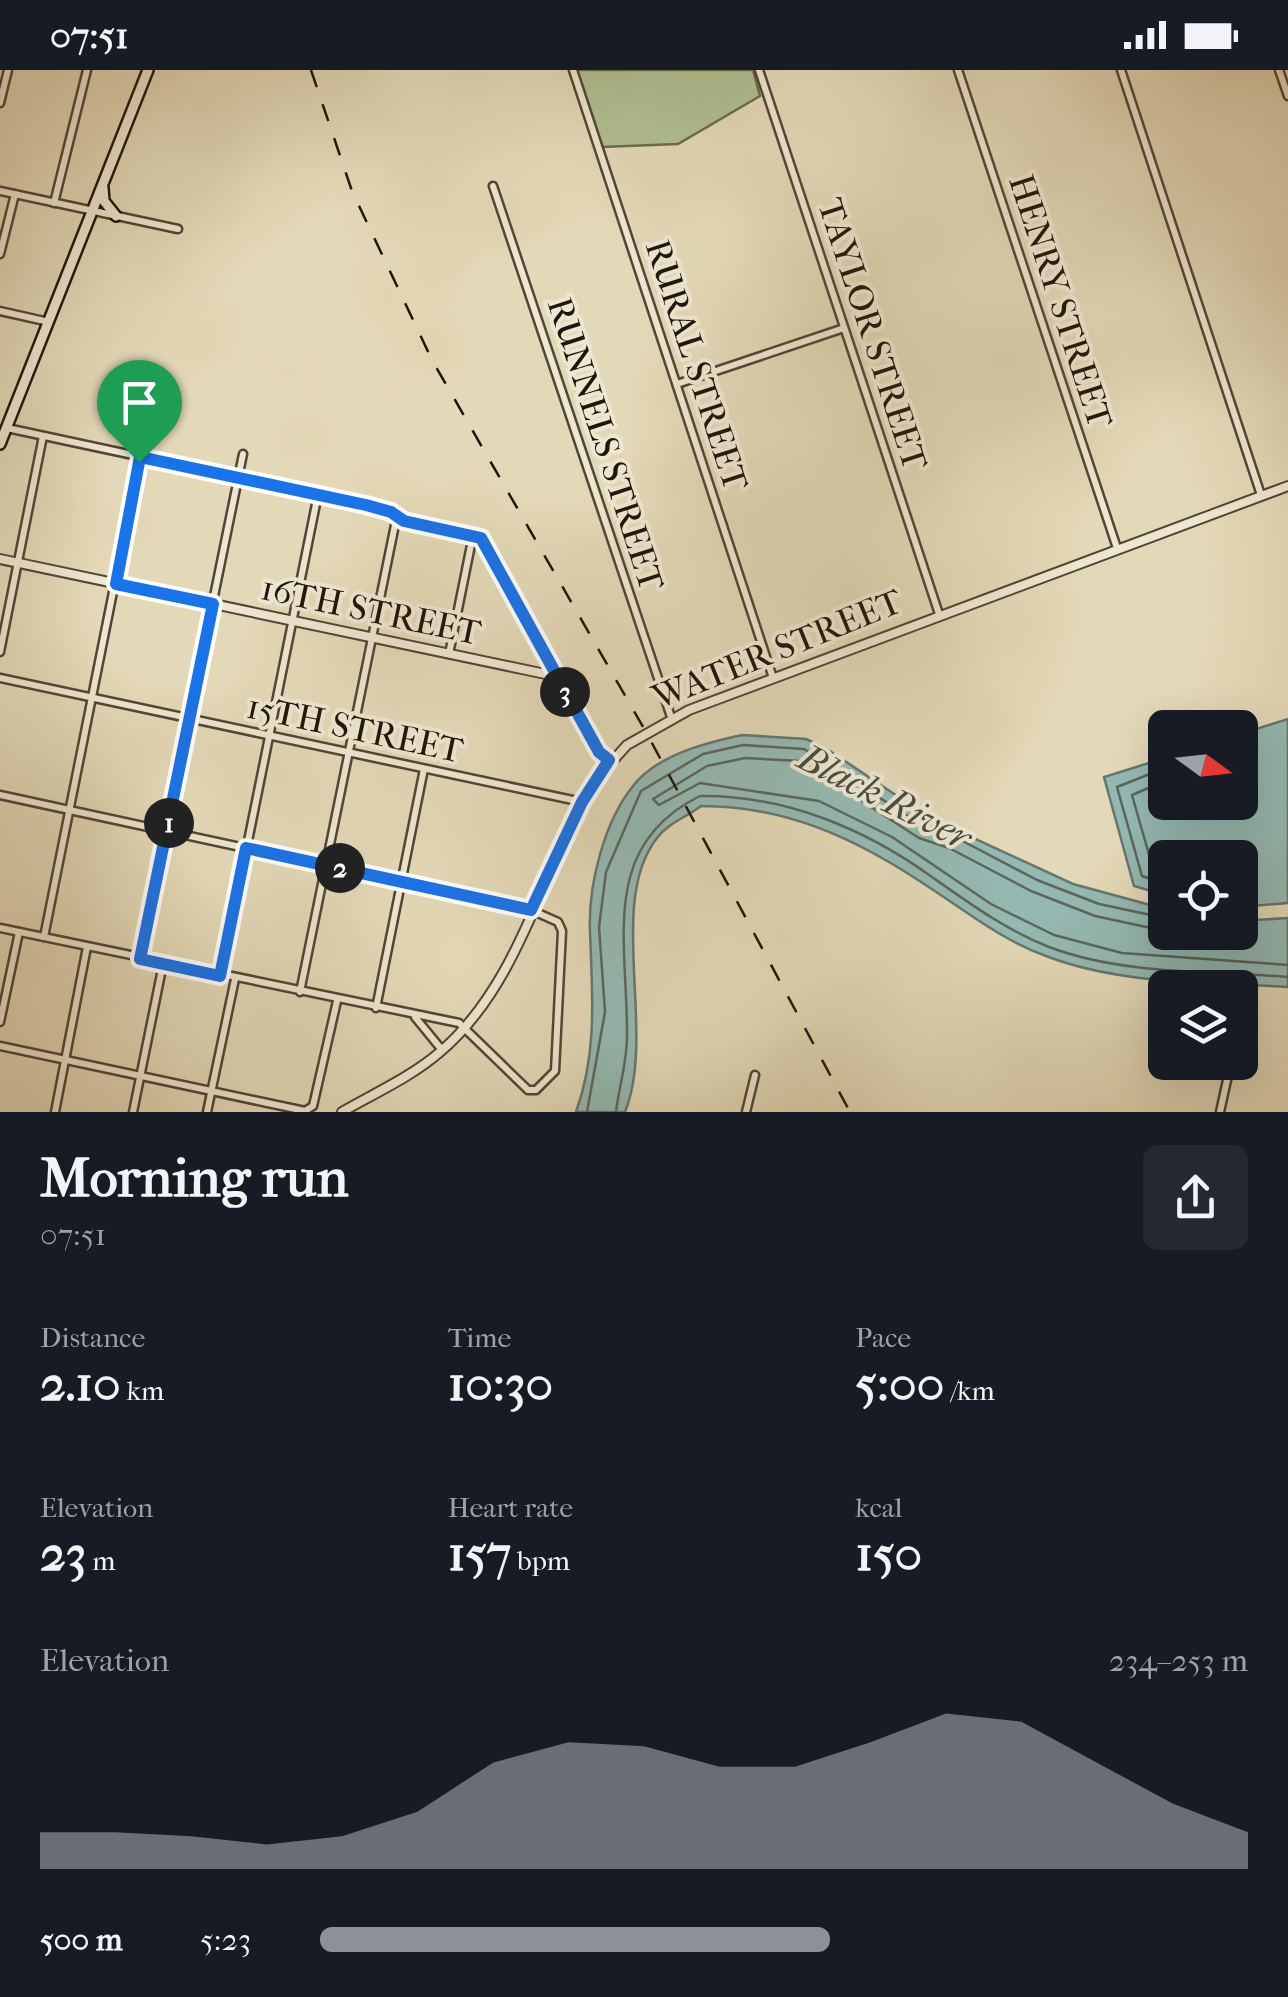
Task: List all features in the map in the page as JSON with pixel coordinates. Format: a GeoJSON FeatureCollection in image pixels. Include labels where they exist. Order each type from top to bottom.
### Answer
{"type":"FeatureCollection","features":[{"type":"Feature","properties":{"kind":"main road"},"geometry":{"type":"LineString","coordinates":[[0,442],[148,70]]}},
{"type":"Feature","properties":{"kind":"main road"},"geometry":{"type":"LineString","coordinates":[[103,184],[104,201],[116,216]]}},
{"type":"Feature","properties":{"kind":"street"},"geometry":{"type":"LineString","coordinates":[[0,103],[8,70]]}},
{"type":"Feature","properties":{"kind":"street"},"geometry":{"type":"LineString","coordinates":[[54,203],[87,70]]}},
{"type":"Feature","properties":{"kind":"street","name":"RURAL STREET"},"geometry":{"type":"LineString","coordinates":[[573,70],[772,676]]}},
{"type":"Feature","properties":{"kind":"street","name":"TAYLOR STREET"},"geometry":{"type":"LineString","coordinates":[[759,70],[939,614]]}},
{"type":"Feature","properties":{"kind":"street","name":"HENRY STREET"},"geometry":{"type":"LineString","coordinates":[[958,70],[1117,548]]}},
{"type":"Feature","properties":{"kind":"street"},"geometry":{"type":"LineString","coordinates":[[1121,70],[1260,496]]}},
{"type":"Feature","properties":{"kind":"street"},"geometry":{"type":"LineString","coordinates":[[1279,70],[1288,96]]}},
{"type":"Feature","properties":{"kind":"street","name":"RUNNELS STREET"},"geometry":{"type":"LineString","coordinates":[[493,186],[671,717]]}},
{"type":"Feature","properties":{"kind":"street"},"geometry":{"type":"LineString","coordinates":[[0,191],[178,229]]}},
{"type":"Feature","properties":{"kind":"street"},"geometry":{"type":"LineString","coordinates":[[0,254],[15,194]]}},
{"type":"Feature","properties":{"kind":"street"},"geometry":{"type":"LineString","coordinates":[[0,312],[49,322]]}},
{"type":"Feature","properties":{"kind":"street"},"geometry":{"type":"LineString","coordinates":[[678,384],[844,328]]}},
{"type":"Feature","properties":{"kind":"street"},"geometry":{"type":"LineString","coordinates":[[6,428],[318,494],[404,521],[473,535],[484,542],[599,752],[609,760]]}},
{"type":"Feature","properties":{"kind":"street"},"geometry":{"type":"LineString","coordinates":[[0,652],[43,436]]}},
{"type":"Feature","properties":{"kind":"street"},"geometry":{"type":"LineString","coordinates":[[140,959],[243,454]]}},
{"type":"Feature","properties":{"kind":"street"},"geometry":{"type":"LineString","coordinates":[[44,937],[140,457]]}},
{"type":"Feature","properties":{"kind":"street","name":"WATER STREET"},"geometry":{"type":"LineString","coordinates":[[342,1112],[443,1050],[466,1026],[490,994],[582,802],[609,760],[671,717],[1288,486]]}},
{"type":"Feature","properties":{"kind":"street"},"geometry":{"type":"LineString","coordinates":[[220,976],[318,494]]}},
{"type":"Feature","properties":{"kind":"street"},"geometry":{"type":"LineString","coordinates":[[300,992],[396,516]]}},
{"type":"Feature","properties":{"kind":"street"},"geometry":{"type":"LineString","coordinates":[[449,654],[473,535]]}},
{"type":"Feature","properties":{"kind":"street","name":"16TH STREET"},"geometry":{"type":"LineString","coordinates":[[0,559],[556,676]]}},
{"type":"Feature","properties":{"kind":"street","name":"15TH STREET"},"geometry":{"type":"LineString","coordinates":[[0,678],[582,802]]}},
{"type":"Feature","properties":{"kind":"street"},"geometry":{"type":"LineString","coordinates":[[376,1008],[424,769]]}},
{"type":"Feature","properties":{"kind":"street"},"geometry":{"type":"LineString","coordinates":[[0,796],[531,910],[562,926],[553,1074],[536,1090],[526,1089],[466,1026],[0,928]]}},
{"type":"Feature","properties":{"kind":"street"},"geometry":{"type":"LineString","coordinates":[[0,1022],[19,932]]}},
{"type":"Feature","properties":{"kind":"street"},"geometry":{"type":"LineString","coordinates":[[55,1112],[87,947]]}},
{"type":"Feature","properties":{"kind":"street"},"geometry":{"type":"LineString","coordinates":[[133,1112],[163,964]]}},
{"type":"Feature","properties":{"kind":"street"},"geometry":{"type":"LineString","coordinates":[[207,1112],[234,978]]}},
{"type":"Feature","properties":{"kind":"street"},"geometry":{"type":"LineString","coordinates":[[0,1046],[298,1111],[310,1110],[337,1001]]}},
{"type":"Feature","properties":{"kind":"street"},"geometry":{"type":"LineString","coordinates":[[414,1016],[443,1050]]}},
{"type":"Feature","properties":{"kind":"street"},"geometry":{"type":"LineString","coordinates":[[746,1112],[755,1075]]}},
{"type":"Feature","properties":{"kind":"street"},"geometry":{"type":"LineString","coordinates":[[1220,1112],[1227,1080]]}},
{"type":"Feature","properties":{"kind":"green space"},"geometry":{"type":"Polygon","coordinates":[[[576,70],[753,70],[760,96],[678,144],[602,147],[576,70]]]}},
{"type":"Feature","properties":{"kind":"water"},"geometry":{"type":"Polygon","coordinates":[[[1288,719],[1288,903],[1258,906],[1258,840],[1148,840],[1148,890],[1134,886],[1104,777],[1148,763],[1148,820],[1258,820],[1258,728],[1288,719]]]}},
{"type":"Feature","properties":{"kind":"water","name":"Black River"},"geometry":{"type":"Polygon","coordinates":[[[742,735],[806,739],[824,747],[930,818],[1073,884],[1148,904],[1148,950],[1258,950],[1258,920],[1288,918],[1288,987],[1258,985],[1258,970],[1148,970],[1148,978],[1075,965],[1012,941],[895,866],[843,838],[789,818],[731,807],[701,806],[661,833],[642,865],[633,932],[636,1045],[625,1112],[576,1112],[591,1044],[592,894],[606,836],[623,801],[643,775],[668,758],[742,735]]]}},
{"type":"Feature","properties":{"kind":"railway"},"geometry":{"type":"LineString","coordinates":[[311,70],[352,191],[432,360],[646,732],[850,1112]]}},
{"type":"Feature","properties":{"kind":"route"},"geometry":{"type":"LineString","coordinates":[[140,457],[366,505],[391,512],[404,521],[481,538],[599,752],[609,760],[590,786],[531,910],[246,848],[220,976],[140,959],[213,604],[116,584],[139,462],[140,457]]}}]}
